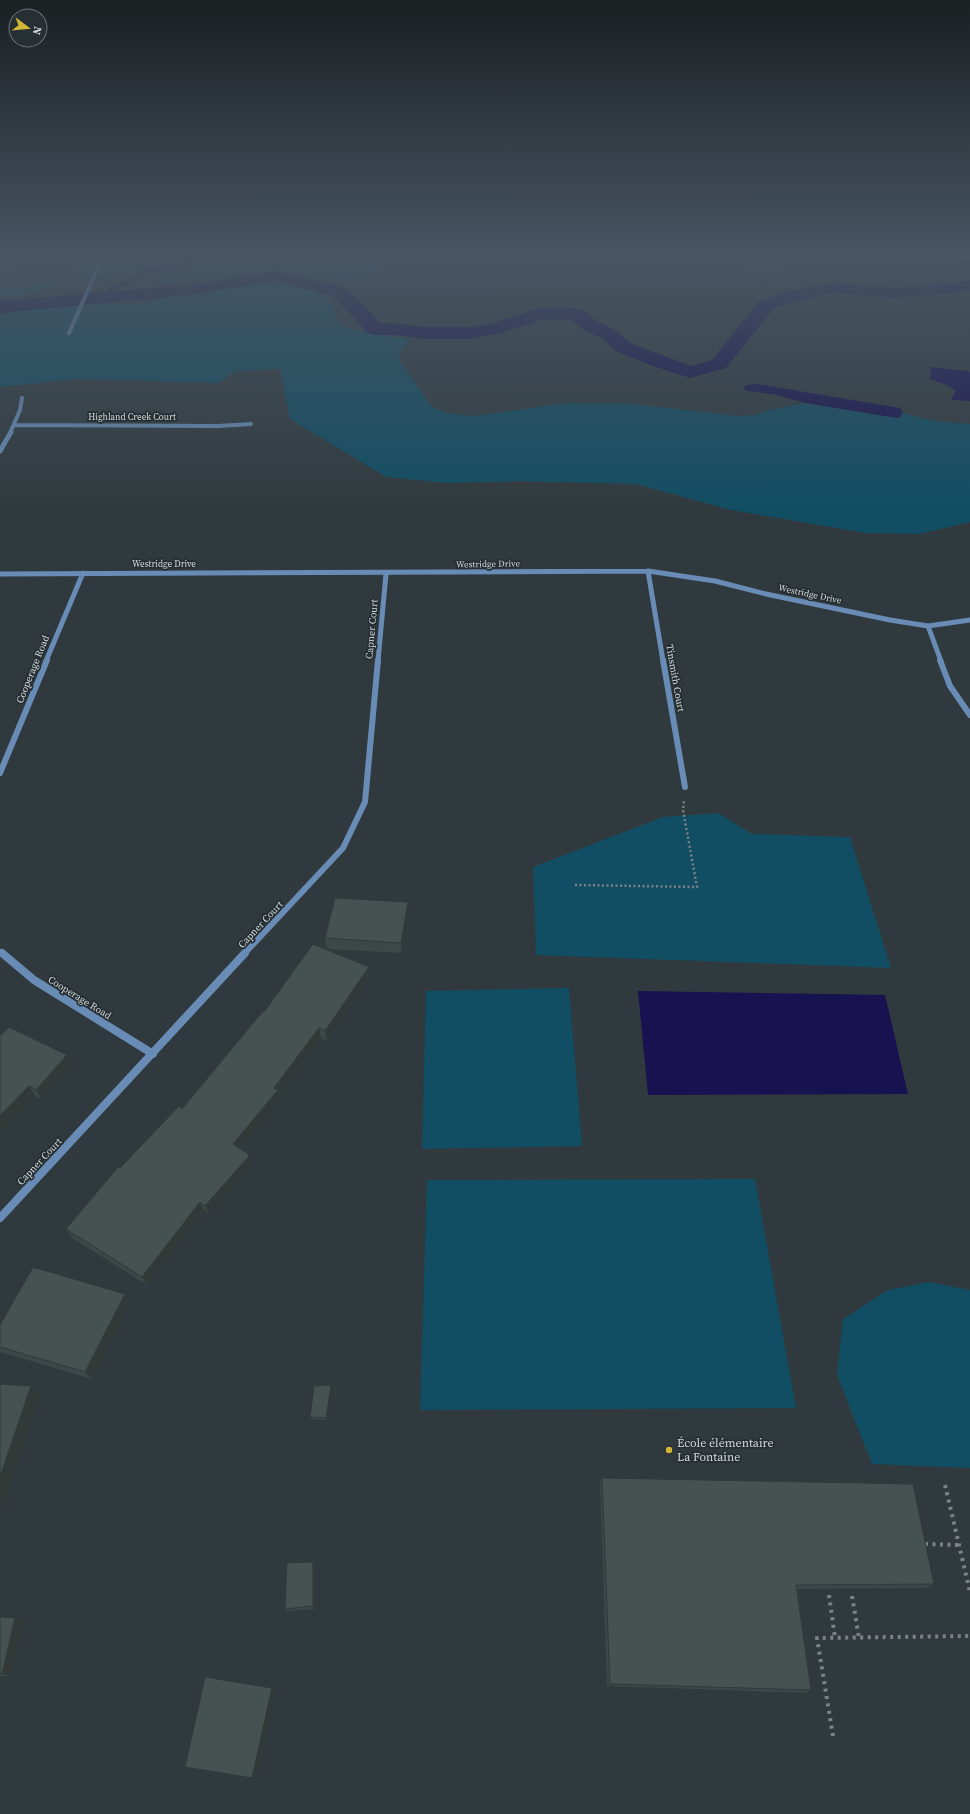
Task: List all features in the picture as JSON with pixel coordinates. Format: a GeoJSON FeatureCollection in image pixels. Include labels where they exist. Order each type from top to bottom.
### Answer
{"type":"FeatureCollection","features":[{"type":"Feature","properties":{"kind":"street"},"geometry":{"type":"LineString","coordinates":[[0,451],[14,425],[22,398]]}},
{"type":"Feature","properties":{"kind":"street","name":"Highland Creek Court"},"geometry":{"type":"LineString","coordinates":[[14,425],[218,426],[251,424]]}},
{"type":"Feature","properties":{"kind":"street","name":"Westridge Drive"},"geometry":{"type":"LineString","coordinates":[[0,574],[386,574],[648,571],[715,581],[766,594],[882,619],[928,626],[970,620]]}},
{"type":"Feature","properties":{"kind":"street","name":"Tinsmith Court"},"geometry":{"type":"LineString","coordinates":[[648,571],[685,787]]}},
{"type":"Feature","properties":{"kind":"street","name":"Cooperage Road"},"geometry":{"type":"LineString","coordinates":[[0,773],[83,573]]}},
{"type":"Feature","properties":{"kind":"street","name":"Capner Court"},"geometry":{"type":"LineString","coordinates":[[0,1218],[343,848],[365,802],[386,574]]}},
{"type":"Feature","properties":{"kind":"street"},"geometry":{"type":"LineString","coordinates":[[928,626],[950,686],[970,715]]}},
{"type":"Feature","properties":{"kind":"street","name":"Cooperage Road"},"geometry":{"type":"LineString","coordinates":[[0,952],[34,980],[153,1054]]}},
{"type":"Feature","properties":{"kind":"path"},"geometry":{"type":"LineString","coordinates":[[575,885],[697,886],[682,810],[685,787]]}},
{"type":"Feature","properties":{"kind":"path"},"geometry":{"type":"LineString","coordinates":[[945,1485],[970,1592]]}},
{"type":"Feature","properties":{"kind":"path"},"geometry":{"type":"LineString","coordinates":[[925,1544],[959,1545]]}},
{"type":"Feature","properties":{"kind":"path"},"geometry":{"type":"LineString","coordinates":[[829,1595],[836,1638]]}},
{"type":"Feature","properties":{"kind":"path"},"geometry":{"type":"LineString","coordinates":[[852,1596],[859,1638]]}},
{"type":"Feature","properties":{"kind":"path"},"geometry":{"type":"LineString","coordinates":[[833,1736],[817,1638],[970,1636]]}},
{"type":"Feature","properties":{"kind":"shaded area"},"geometry":{"type":"Polygon","coordinates":[[[0,339],[410,339],[399,354],[400,361],[432,407],[446,413],[474,416],[567,403],[624,403],[738,416],[757,415],[765,411],[805,403],[891,417],[899,417],[903,413],[933,421],[970,424],[970,522],[919,534],[866,533],[731,510],[636,484],[518,481],[447,483],[386,477],[290,419],[280,369],[235,371],[219,383],[77,379],[0,387],[0,339]]]}},
{"type":"Feature","properties":{"kind":"shaded area"},"geometry":{"type":"Polygon","coordinates":[[[931,367],[968,371],[970,373],[970,401],[951,400],[956,391],[949,386],[930,379],[931,367]]]}},
{"type":"Feature","properties":{"kind":"shaded area"},"geometry":{"type":"Polygon","coordinates":[[[757,384],[900,408],[903,413],[899,418],[891,417],[805,403],[778,395],[743,389],[746,385],[757,384]]]}},
{"type":"Feature","properties":{"kind":"shaded area"},"geometry":{"type":"Polygon","coordinates":[[[718,813],[752,834],[850,837],[891,968],[536,955],[533,867],[663,817],[718,813]]]}},
{"type":"Feature","properties":{"kind":"shaded area"},"geometry":{"type":"Polygon","coordinates":[[[569,988],[582,1146],[422,1149],[426,991],[569,988]]]}},
{"type":"Feature","properties":{"kind":"shaded area"},"geometry":{"type":"Polygon","coordinates":[[[638,991],[885,995],[908,1094],[648,1095],[638,991]]]}},
{"type":"Feature","properties":{"kind":"shaded area"},"geometry":{"type":"Polygon","coordinates":[[[755,1179],[796,1408],[420,1410],[427,1180],[755,1179]]]}},
{"type":"Feature","properties":{"kind":"shaded area"},"geometry":{"type":"Polygon","coordinates":[[[929,1282],[970,1290],[970,1468],[872,1464],[837,1375],[843,1319],[888,1290],[929,1282]]]}},
{"type":"Feature","properties":{"kind":"building"},"geometry":{"type":"Polygon","coordinates":[[[335,898],[408,902],[401,943],[325,938],[335,898]]]}},
{"type":"Feature","properties":{"kind":"building"},"geometry":{"type":"Polygon","coordinates":[[[313,944],[369,967],[325,1031],[319,1028],[274,1088],[278,1090],[233,1144],[250,1155],[205,1206],[200,1202],[142,1277],[66,1229],[118,1167],[120,1168],[179,1106],[182,1109],[263,1011],[264,1012],[313,944]]]}},
{"type":"Feature","properties":{"kind":"building"},"geometry":{"type":"Polygon","coordinates":[[[9,1027],[67,1055],[36,1090],[29,1086],[0,1116],[0,1036],[9,1027]]]}},
{"type":"Feature","properties":{"kind":"building"},"geometry":{"type":"Polygon","coordinates":[[[33,1267],[125,1294],[85,1372],[0,1347],[0,1325],[33,1267]]]}},
{"type":"Feature","properties":{"kind":"building"},"geometry":{"type":"Polygon","coordinates":[[[0,1384],[31,1386],[0,1477],[0,1384]]]}},
{"type":"Feature","properties":{"kind":"building"},"geometry":{"type":"Polygon","coordinates":[[[331,1385],[326,1418],[310,1417],[314,1386],[331,1385]]]}},
{"type":"Feature","properties":{"kind":"building","name":"École élémentaire La Fontaine"},"geometry":{"type":"Polygon","coordinates":[[[602,1478],[913,1484],[934,1584],[796,1585],[811,1690],[610,1684],[602,1478]]]}},
{"type":"Feature","properties":{"kind":"building"},"geometry":{"type":"Polygon","coordinates":[[[313,1562],[313,1606],[285,1609],[287,1563],[313,1562]]]}},
{"type":"Feature","properties":{"kind":"building"},"geometry":{"type":"Polygon","coordinates":[[[0,1617],[15,1618],[2,1674],[0,1674],[0,1617]]]}},
{"type":"Feature","properties":{"kind":"building"},"geometry":{"type":"Polygon","coordinates":[[[205,1677],[272,1688],[252,1778],[185,1767],[205,1677]]]}},
{"type":"Feature","properties":{"kind":"waterway"},"geometry":{"type":"LineString","coordinates":[[614,339],[623,347],[654,360],[690,372],[719,364],[739,339]]}},
{"type":"Feature","properties":{"kind":"place","name":"École élémentaire La Fontaine"},"geometry":{"type":"Point","coordinates":[669,1450]}}]}
